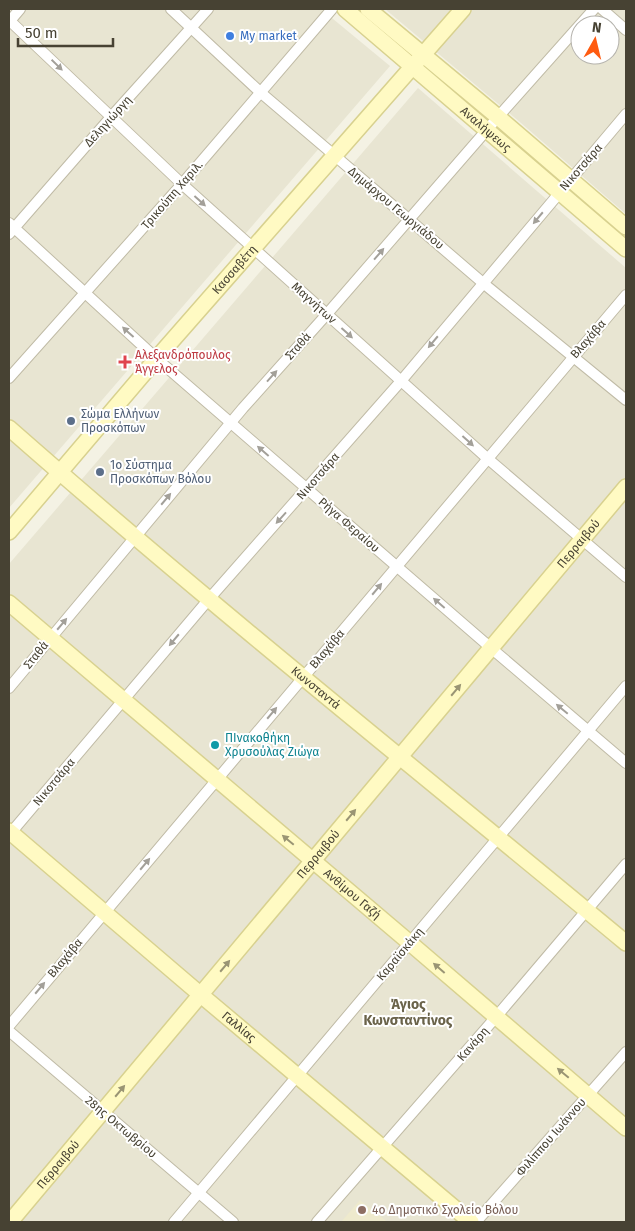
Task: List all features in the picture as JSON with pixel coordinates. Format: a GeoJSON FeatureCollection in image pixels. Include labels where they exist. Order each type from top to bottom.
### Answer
{"type":"FeatureCollection","features":[{"type":"Feature","properties":{"kind":"street"},"geometry":{"type":"LineString","coordinates":[[9,21],[20,9]]}},
{"type":"Feature","properties":{"kind":"street","name":"Δημάρχου Γεωργιάδου"},"geometry":{"type":"LineString","coordinates":[[171,9],[260,92],[483,283],[626,400]]}},
{"type":"Feature","properties":{"kind":"street","name":"Δεληγιώργη"},"geometry":{"type":"LineString","coordinates":[[10,228],[208,9]]}},
{"type":"Feature","properties":{"kind":"street","name":"Τρικούπη Χαριλ."},"geometry":{"type":"LineString","coordinates":[[9,378],[182,184],[332,9]]}},
{"type":"Feature","properties":{"kind":"street","name":"Αναλήψεως"},"geometry":{"type":"LineString","coordinates":[[345,9],[626,249]]}},
{"type":"Feature","properties":{"kind":"street","name":"Αναλήψεως"},"geometry":{"type":"LineString","coordinates":[[368,9],[626,227]]}},
{"type":"Feature","properties":{"kind":"street","name":"Κασσαβέτη"},"geometry":{"type":"LineString","coordinates":[[9,532],[253,248],[463,9]]}},
{"type":"Feature","properties":{"kind":"street","name":"Σταθά"},"geometry":{"type":"LineString","coordinates":[[9,688],[231,423],[486,129],[594,9]]}},
{"type":"Feature","properties":{"kind":"street"},"geometry":{"type":"LineString","coordinates":[[602,9],[626,30]]}},
{"type":"Feature","properties":{"kind":"street","name":"Μαγνήτων"},"geometry":{"type":"LineString","coordinates":[[9,21],[182,184],[253,248],[487,458],[626,577]]}},
{"type":"Feature","properties":{"kind":"street","name":"Νικοτσάρα"},"geometry":{"type":"LineString","coordinates":[[9,833],[209,599],[401,381],[626,114]]}},
{"type":"Feature","properties":{"kind":"street","name":"Ρήγα Φεραίου"},"geometry":{"type":"LineString","coordinates":[[10,228],[157,359],[626,763]]}},
{"type":"Feature","properties":{"kind":"street","name":"Βλαχάβα"},"geometry":{"type":"LineString","coordinates":[[9,1026],[626,295]]}},
{"type":"Feature","properties":{"kind":"street","name":"Κωνσταντά"},"geometry":{"type":"LineString","coordinates":[[9,428],[209,599],[626,943]]}},
{"type":"Feature","properties":{"kind":"street","name":"Περραιβού"},"geometry":{"type":"LineString","coordinates":[[10,1222],[626,487]]}},
{"type":"Feature","properties":{"kind":"street","name":"Ανθίμου Γαζή"},"geometry":{"type":"LineString","coordinates":[[9,603],[216,780],[410,942],[626,1128]]}},
{"type":"Feature","properties":{"kind":"street","name":"Καραϊσκάκη"},"geometry":{"type":"LineString","coordinates":[[174,1222],[626,686]]}},
{"type":"Feature","properties":{"kind":"street","name":"Γαλλίας"},"geometry":{"type":"LineString","coordinates":[[9,833],[471,1222]]}},
{"type":"Feature","properties":{"kind":"street","name":"Κανάρη"},"geometry":{"type":"LineString","coordinates":[[317,1222],[496,1017],[626,864]]}},
{"type":"Feature","properties":{"kind":"street","name":"28ης Οκτωβρίου"},"geometry":{"type":"LineString","coordinates":[[9,1031],[233,1222]]}},
{"type":"Feature","properties":{"kind":"street","name":"Φιλίππου Ιωάννου"},"geometry":{"type":"LineString","coordinates":[[476,1222],[626,1052]]}},
{"type":"Feature","properties":{"kind":"shaded area"},"geometry":{"type":"Polygon","coordinates":[[[9,9],[321,9],[390,66],[9,508],[9,9]]]}},
{"type":"Feature","properties":{"kind":"shaded area"},"geometry":{"type":"Polygon","coordinates":[[[385,9],[626,9],[626,214],[521,123],[385,9]]]}},
{"type":"Feature","properties":{"kind":"shaded area"},"geometry":{"type":"Polygon","coordinates":[[[418,88],[626,268],[626,1222],[9,1222],[9,564],[418,88]]]}},
{"type":"Feature","properties":{"kind":"shaded area","name":"4ο Δημοτικό Σχολείο Βόλου"},"geometry":{"type":"Polygon","coordinates":[[[360,1200],[384,1219],[387,1222],[341,1222],[360,1200]]]}},
{"type":"Feature","properties":{"kind":"place","name":"My market"},"geometry":{"type":"Point","coordinates":[230,36]}},
{"type":"Feature","properties":{"kind":"place","name":"Αλεξανδρόπουλος Άγγελος"},"geometry":{"type":"Point","coordinates":[125,362]}},
{"type":"Feature","properties":{"kind":"place","name":"Σώμα Ελλήνων Προσκόπων"},"geometry":{"type":"Point","coordinates":[71,421]}},
{"type":"Feature","properties":{"kind":"place","name":"1ο Σύστημα Προσκόπων Βόλου"},"geometry":{"type":"Point","coordinates":[100,472]}},
{"type":"Feature","properties":{"kind":"place","name":"ΠΙνακοθήκη Χρυσούλας Ζιώγα"},"geometry":{"type":"Point","coordinates":[215,745]}},
{"type":"Feature","properties":{"kind":"place","name":"4ο Δημοτικό Σχολείο Βόλου"},"geometry":{"type":"Point","coordinates":[362,1210]}},
{"type":"Feature","properties":{"kind":"district","name":"Άγιος Κωνσταντίνος"},"geometry":{"type":"Point","coordinates":[408,1012]}}]}
